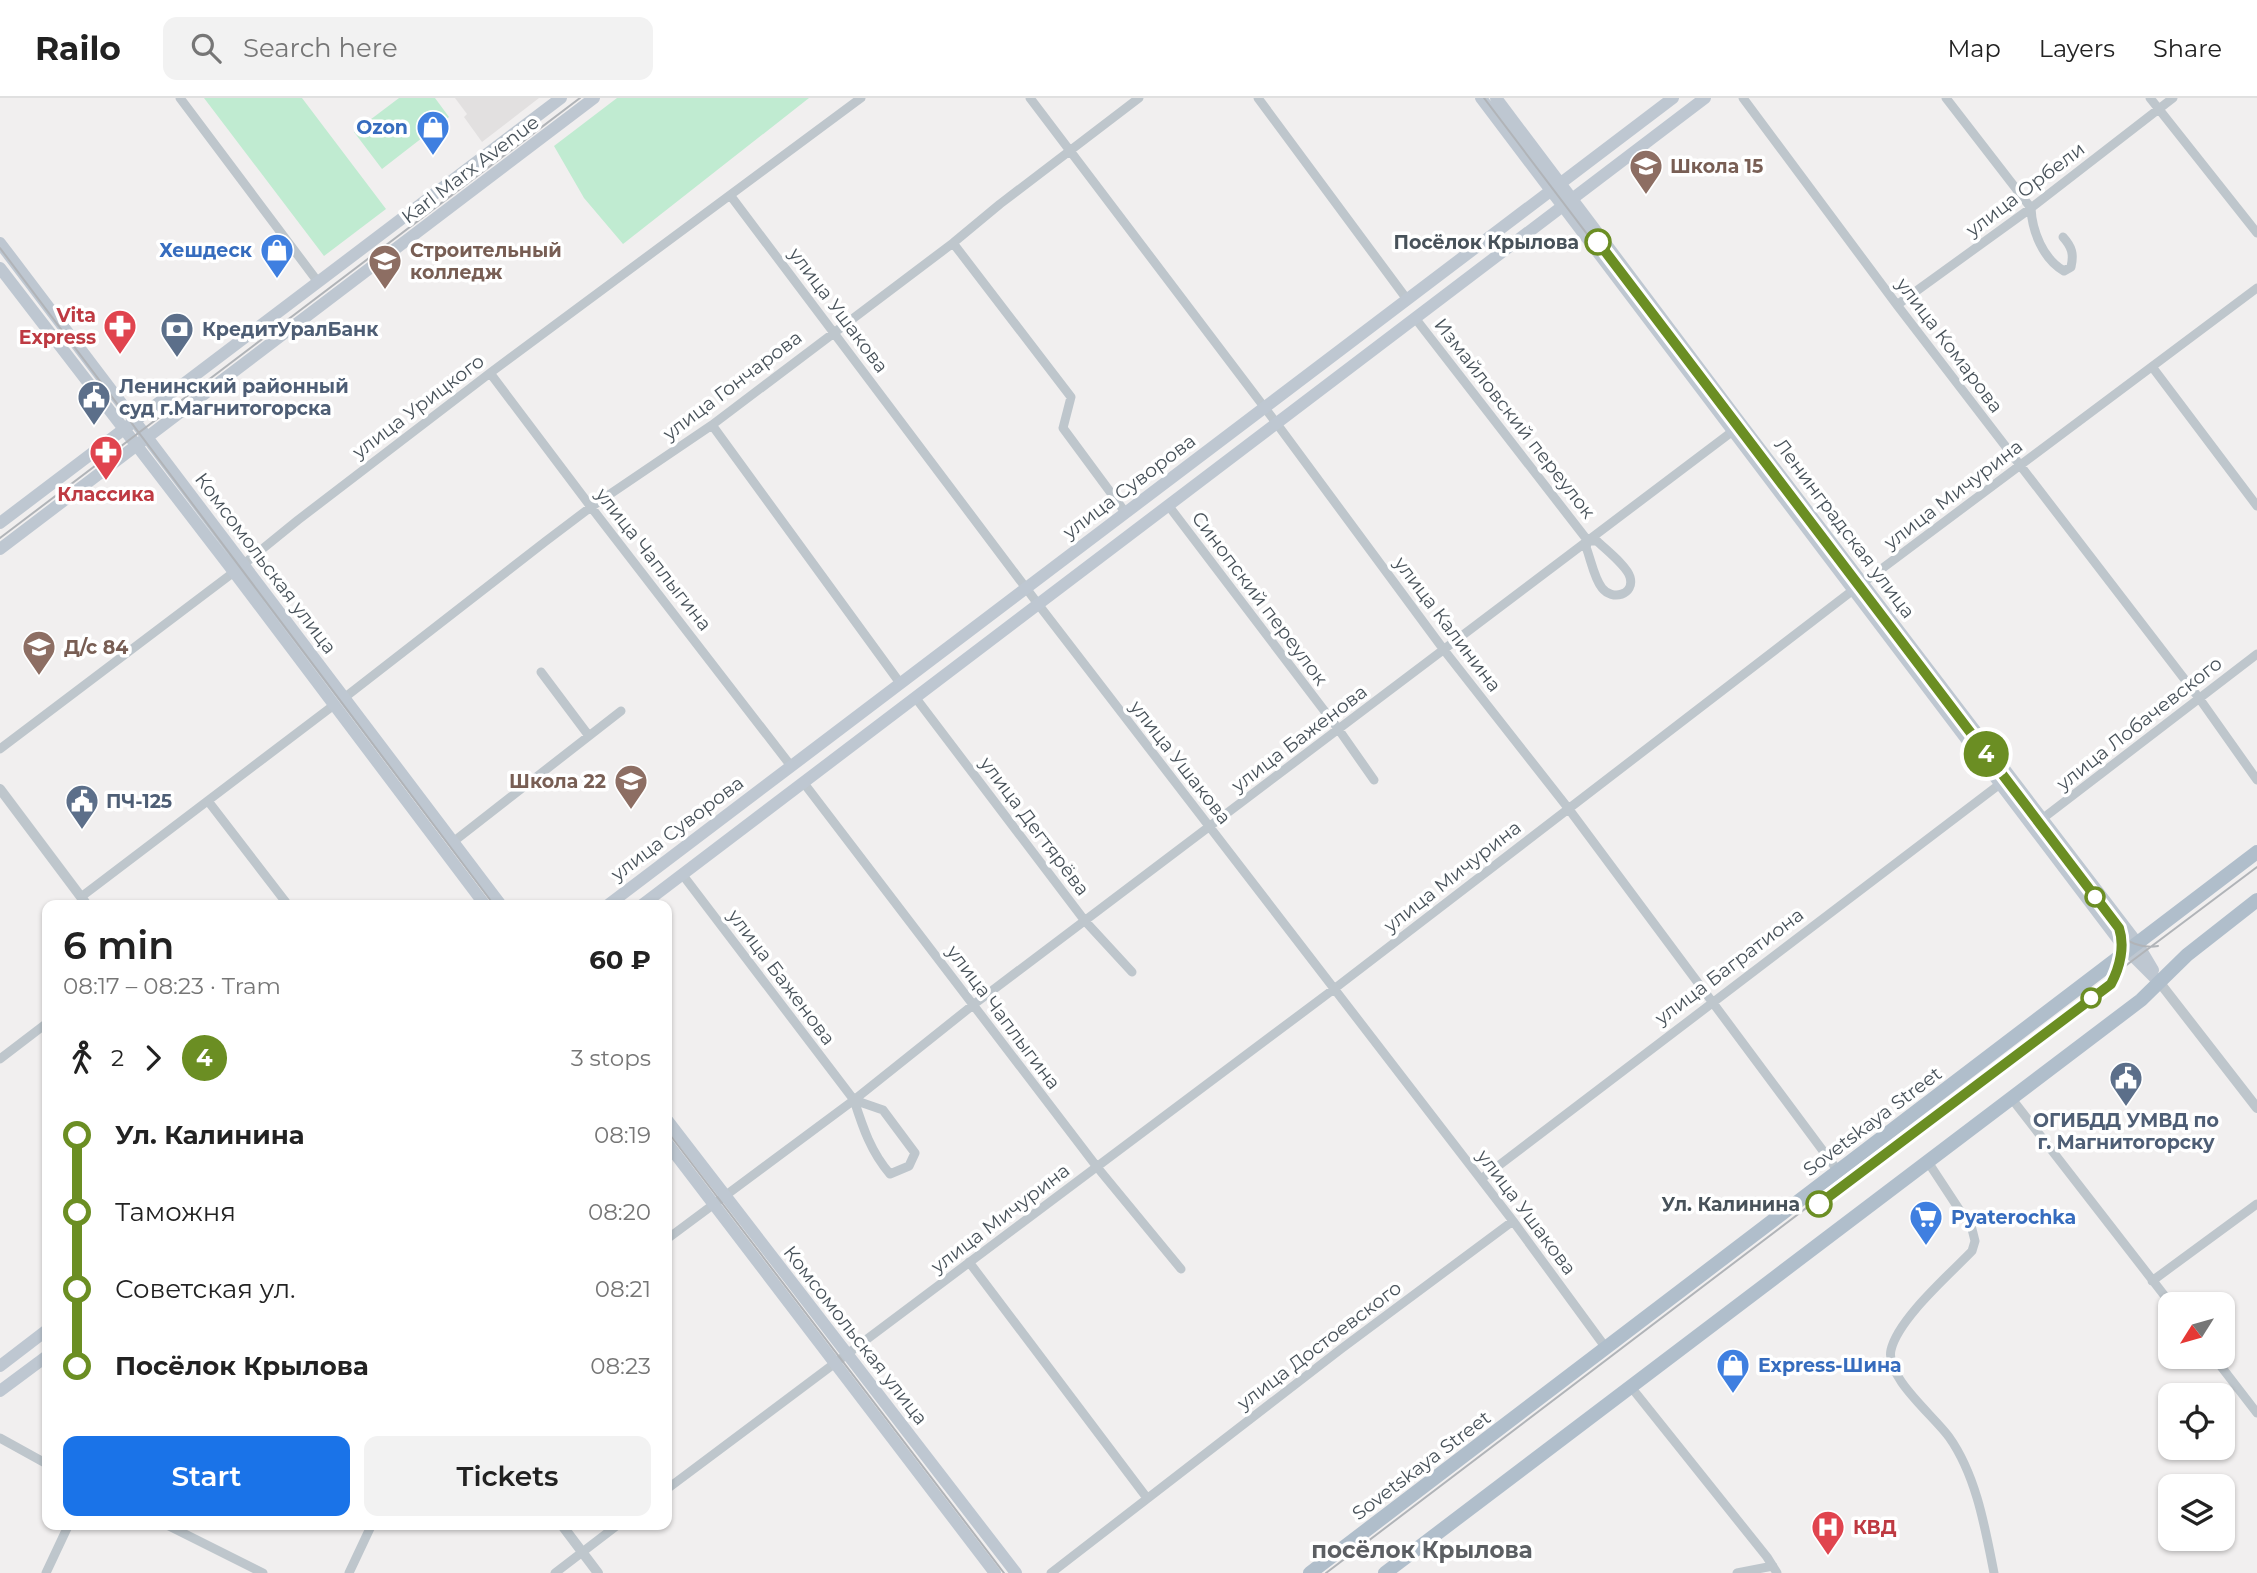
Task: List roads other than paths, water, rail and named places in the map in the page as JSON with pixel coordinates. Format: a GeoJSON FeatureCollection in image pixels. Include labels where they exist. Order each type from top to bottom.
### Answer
{"type":"FeatureCollection","features":[{"type":"Feature","properties":{"kind":"main road","name":"Karl Marx Avenue"},"geometry":{"type":"LineString","coordinates":[[0,523],[561,98]]}},
{"type":"Feature","properties":{"kind":"main road","name":"Karl Marx Avenue"},"geometry":{"type":"LineString","coordinates":[[0,549],[594,98]]}},
{"type":"Feature","properties":{"kind":"main road","name":"Ленинградская улица"},"geometry":{"type":"LineString","coordinates":[[1481,98],[1556,187]]}},
{"type":"Feature","properties":{"kind":"main road","name":"Ленинградская улица"},"geometry":{"type":"LineString","coordinates":[[1496,98],[1567,203],[1733,431],[2042,820],[2132,947]]}},
{"type":"Feature","properties":{"kind":"main road","name":"улица Суворова"},"geometry":{"type":"LineString","coordinates":[[615,900],[1673,98]]}},
{"type":"Feature","properties":{"kind":"main road","name":"улица Суворова"},"geometry":{"type":"LineString","coordinates":[[648,900],[1705,98]]}},
{"type":"Feature","properties":{"kind":"main road","name":"Ленинградская улица"},"geometry":{"type":"LineString","coordinates":[[1567,203],[1858,586],[2000,784],[2160,983]]}},
{"type":"Feature","properties":{"kind":"main road","name":"Комсомольская улица"},"geometry":{"type":"LineString","coordinates":[[0,243],[130,425],[339,702],[481,900]]}},
{"type":"Feature","properties":{"kind":"main road","name":"Комсомольская улица"},"geometry":{"type":"LineString","coordinates":[[0,268],[130,425]]}},
{"type":"Feature","properties":{"kind":"main road","name":"Комсомольская улица"},"geometry":{"type":"LineString","coordinates":[[339,702],[497,900]]}},
{"type":"Feature","properties":{"kind":"main road","name":"Sovetskaya Street"},"geometry":{"type":"LineString","coordinates":[[1310,1573],[2257,852]]}},
{"type":"Feature","properties":{"kind":"main road"},"geometry":{"type":"LineString","coordinates":[[1385,1573],[2141,1000],[2211,934],[2257,900]]}},
{"type":"Feature","properties":{"kind":"main road","name":"Комсомольская улица"},"geometry":{"type":"LineString","coordinates":[[672,1126],[1016,1573]]}},
{"type":"Feature","properties":{"kind":"main road","name":"Комсомольская улица"},"geometry":{"type":"LineString","coordinates":[[672,1150],[995,1573]]}},
{"type":"Feature","properties":{"kind":"main road"},"geometry":{"type":"LineString","coordinates":[[0,1366],[42,1334]]}},
{"type":"Feature","properties":{"kind":"main road"},"geometry":{"type":"LineString","coordinates":[[0,1391],[42,1360]]}},
{"type":"Feature","properties":{"kind":"street"},"geometry":{"type":"LineString","coordinates":[[180,98],[318,282]]}},
{"type":"Feature","properties":{"kind":"street","name":"улица Урицкого"},"geometry":{"type":"LineString","coordinates":[[0,748],[490,373],[862,98]]}},
{"type":"Feature","properties":{"kind":"street","name":"улица Калинина"},"geometry":{"type":"LineString","coordinates":[[1030,98],[1444,650],[1568,808],[1838,1171]]}},
{"type":"Feature","properties":{"kind":"street","name":"улица Гончарова"},"geometry":{"type":"LineString","coordinates":[[85,900],[208,801],[591,507],[712,425],[1139,98]]}},
{"type":"Feature","properties":{"kind":"street"},"geometry":{"type":"LineString","coordinates":[[1258,98],[1406,298]]}},
{"type":"Feature","properties":{"kind":"street","name":"улица Комарова"},"geometry":{"type":"LineString","coordinates":[[1743,98],[2199,698],[2257,780]]}},
{"type":"Feature","properties":{"kind":"street"},"geometry":{"type":"LineString","coordinates":[[1945,98],[2031,208],[2032,225],[2045,252],[2054,265],[2064,271],[2071,267],[2074,256],[2063,237]]}},
{"type":"Feature","properties":{"kind":"street"},"geometry":{"type":"LineString","coordinates":[[2150,98],[2257,233]]}},
{"type":"Feature","properties":{"kind":"street","name":"улица Орбели"},"geometry":{"type":"LineString","coordinates":[[1897,304],[2031,208],[2172,98]]}},
{"type":"Feature","properties":{"kind":"street","name":"улица Ушакова"},"geometry":{"type":"LineString","coordinates":[[730,195],[1038,604],[1513,1220],[1606,1348]]}},
{"type":"Feature","properties":{"kind":"street"},"geometry":{"type":"LineString","coordinates":[[953,243],[1071,397],[1063,428],[1125,512]]}},
{"type":"Feature","properties":{"kind":"street","name":"улица Мичурина"},"geometry":{"type":"LineString","coordinates":[[672,1485],[1334,989],[1858,586],[2257,288]]}},
{"type":"Feature","properties":{"kind":"street","name":"Измайловский переулок"},"geometry":{"type":"LineString","coordinates":[[1415,318],[1588,541]]}},
{"type":"Feature","properties":{"kind":"street"},"geometry":{"type":"LineString","coordinates":[[2153,368],[2257,506]]}},
{"type":"Feature","properties":{"kind":"street","name":"улица Чаплыгина"},"geometry":{"type":"LineString","coordinates":[[490,373],[791,766]]}},
{"type":"Feature","properties":{"kind":"street"},"geometry":{"type":"LineString","coordinates":[[712,425],[900,684]]}},
{"type":"Feature","properties":{"kind":"street","name":"улица Баженова"},"geometry":{"type":"LineString","coordinates":[[672,1235],[1733,431]]}},
{"type":"Feature","properties":{"kind":"street","name":"Синопский переулок"},"geometry":{"type":"LineString","coordinates":[[1168,505],[1374,780]]}},
{"type":"Feature","properties":{"kind":"street","name":"Измайловский переулок"},"geometry":{"type":"LineString","coordinates":[[1588,541],[1597,541],[1626,570],[1631,579],[1630,588],[1625,594],[1608,594],[1601,587],[1586,547],[1588,541]]}},
{"type":"Feature","properties":{"kind":"street","name":"улица Лобачевского"},"geometry":{"type":"LineString","coordinates":[[2042,820],[2257,654]]}},
{"type":"Feature","properties":{"kind":"street"},"geometry":{"type":"LineString","coordinates":[[541,672],[589,736]]}},
{"type":"Feature","properties":{"kind":"street","name":"улица Дегтярёва"},"geometry":{"type":"LineString","coordinates":[[915,697],[1085,921],[1132,972]]}},
{"type":"Feature","properties":{"kind":"street"},"geometry":{"type":"LineString","coordinates":[[453,842],[621,710]]}},
{"type":"Feature","properties":{"kind":"street","name":"улица Чаплыгина"},"geometry":{"type":"LineString","coordinates":[[803,782],[1097,1167],[1181,1269]]}},
{"type":"Feature","properties":{"kind":"street","name":"улица Багратиона"},"geometry":{"type":"LineString","coordinates":[[1481,1179],[2000,784]]}},
{"type":"Feature","properties":{"kind":"street"},"geometry":{"type":"LineString","coordinates":[[0,789],[83,900]]}},
{"type":"Feature","properties":{"kind":"street"},"geometry":{"type":"LineString","coordinates":[[208,801],[284,900]]}},
{"type":"Feature","properties":{"kind":"street","name":"улица Баженова"},"geometry":{"type":"LineString","coordinates":[[682,874],[854,1100]]}},
{"type":"Feature","properties":{"kind":"street","name":"Ленинградская улица"},"geometry":{"type":"LineString","coordinates":[[2160,983],[2257,1108]]}},
{"type":"Feature","properties":{"kind":"street"},"geometry":{"type":"LineString","coordinates":[[0,1059],[42,1027]]}},
{"type":"Feature","properties":{"kind":"street"},"geometry":{"type":"LineString","coordinates":[[2012,1099],[2161,1292]]}},
{"type":"Feature","properties":{"kind":"street"},"geometry":{"type":"LineString","coordinates":[[854,1100],[883,1110],[915,1153],[909,1166],[890,1174],[876,1158],[854,1100]]}},
{"type":"Feature","properties":{"kind":"street"},"geometry":{"type":"LineString","coordinates":[[1928,1162],[1972,1229],[1975,1241],[1972,1251],[1913,1312],[1895,1336],[1890,1353],[1901,1381],[1949,1437],[1969,1474],[1994,1573]]}},
{"type":"Feature","properties":{"kind":"street"},"geometry":{"type":"LineString","coordinates":[[2152,1281],[2257,1204]]}},
{"type":"Feature","properties":{"kind":"street","name":"улица Достоевского"},"geometry":{"type":"LineString","coordinates":[[1051,1573],[1513,1220]]}},
{"type":"Feature","properties":{"kind":"street"},"geometry":{"type":"LineString","coordinates":[[969,1262],[1147,1499]]}},
{"type":"Feature","properties":{"kind":"street"},"geometry":{"type":"LineString","coordinates":[[2223,1369],[2257,1413]]}},
{"type":"Feature","properties":{"kind":"street"},"geometry":{"type":"LineString","coordinates":[[1631,1387],[1775,1570]]}},
{"type":"Feature","properties":{"kind":"street"},"geometry":{"type":"LineString","coordinates":[[0,1438],[42,1461]]}},
{"type":"Feature","properties":{"kind":"street"},"geometry":{"type":"LineString","coordinates":[[46,1573],[66,1530]]}},
{"type":"Feature","properties":{"kind":"street"},"geometry":{"type":"LineString","coordinates":[[177,1530],[263,1573]]}},
{"type":"Feature","properties":{"kind":"street"},"geometry":{"type":"LineString","coordinates":[[349,1573],[369,1530]]}},
{"type":"Feature","properties":{"kind":"street"},"geometry":{"type":"LineString","coordinates":[[566,1530],[598,1573]]}},
{"type":"Feature","properties":{"kind":"street"},"geometry":{"type":"LineString","coordinates":[[555,1573],[611,1530]]}},
{"type":"Feature","properties":{"kind":"street"},"geometry":{"type":"LineString","coordinates":[[1737,1573],[1775,1570]]}},
{"type":"Feature","properties":{"kind":"tram line"},"geometry":{"type":"LineString","coordinates":[[0,538],[580,98]]}},
{"type":"Feature","properties":{"kind":"tram line"},"geometry":{"type":"LineString","coordinates":[[1484,98],[2115,931],[2135,944],[2158,946]]}},
{"type":"Feature","properties":{"kind":"tram line","name":"4"},"geometry":{"type":"LineString","coordinates":[[1598,242],[2119,928],[2122,938],[2116,974],[2111,984],[1819,1204]]}},
{"type":"Feature","properties":{"kind":"tram line"},"geometry":{"type":"LineString","coordinates":[[0,248],[490,900]]}},
{"type":"Feature","properties":{"kind":"tram line"},"geometry":{"type":"LineString","coordinates":[[1326,1573],[2257,867]]}},
{"type":"Feature","properties":{"kind":"tram line"},"geometry":{"type":"LineString","coordinates":[[2109,979],[2116,955],[2115,931]]}},
{"type":"Feature","properties":{"kind":"tram line"},"geometry":{"type":"LineString","coordinates":[[672,1138],[1004,1573]]}},
{"type":"Feature","properties":{"kind":"place","name":"Ozon"},"geometry":{"type":"Point","coordinates":[433,157]}},
{"type":"Feature","properties":{"kind":"place","name":"Школа 15"},"geometry":{"type":"Point","coordinates":[1646,196]}},
{"type":"Feature","properties":{"kind":"place","name":"Посёлок Крылова"},"geometry":{"type":"Point","coordinates":[1598,242]}},
{"type":"Feature","properties":{"kind":"place","name":"Хешдеск"},"geometry":{"type":"Point","coordinates":[277,280]}},
{"type":"Feature","properties":{"kind":"place","name":"Строительный колледж"},"geometry":{"type":"Point","coordinates":[385,291]}},
{"type":"Feature","properties":{"kind":"place","name":"Vita Express"},"geometry":{"type":"Point","coordinates":[120,356]}},
{"type":"Feature","properties":{"kind":"place","name":"КредитУралБанк"},"geometry":{"type":"Point","coordinates":[177,359]}},
{"type":"Feature","properties":{"kind":"place","name":"Ленинский районный суд г.Магнитогорска"},"geometry":{"type":"Point","coordinates":[94,427]}},
{"type":"Feature","properties":{"kind":"place","name":"Классика"},"geometry":{"type":"Point","coordinates":[106,482]}},
{"type":"Feature","properties":{"kind":"place","name":"Д/с 84"},"geometry":{"type":"Point","coordinates":[39,677]}},
{"type":"Feature","properties":{"kind":"place","name":"Школа 22"},"geometry":{"type":"Point","coordinates":[631,811]}},
{"type":"Feature","properties":{"kind":"place","name":"ПЧ-125"},"geometry":{"type":"Point","coordinates":[82,831]}},
{"type":"Feature","properties":{"kind":"place","name":"ОГИБДД УМВД по г. Магнитогорску"},"geometry":{"type":"Point","coordinates":[2126,1108]}},
{"type":"Feature","properties":{"kind":"place","name":"Ул. Калинина"},"geometry":{"type":"Point","coordinates":[1819,1204]}},
{"type":"Feature","properties":{"kind":"place","name":"Pyaterochka"},"geometry":{"type":"Point","coordinates":[1926,1247]}},
{"type":"Feature","properties":{"kind":"place","name":"Express-Шина"},"geometry":{"type":"Point","coordinates":[1733,1395]}},
{"type":"Feature","properties":{"kind":"place","name":"КВД"},"geometry":{"type":"Point","coordinates":[1828,1557]}},
{"type":"Feature","properties":{"kind":"district","name":"посёлок Крылова"},"geometry":{"type":"Point","coordinates":[1422,1550]}}]}
